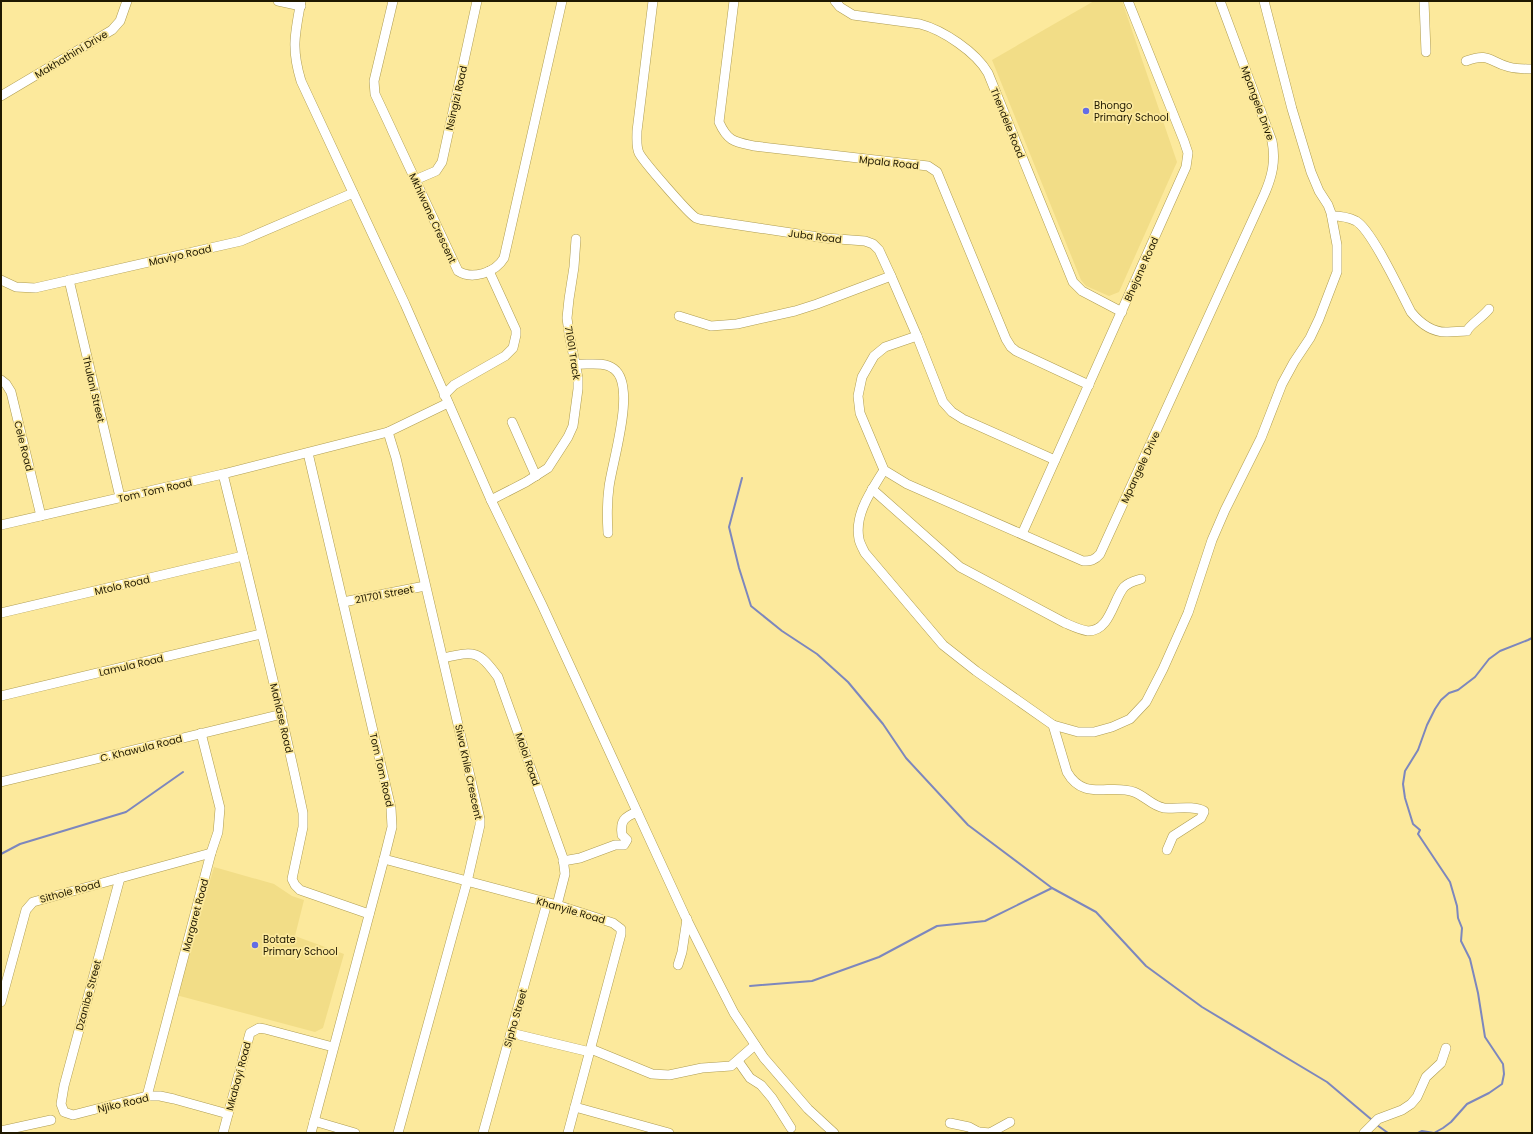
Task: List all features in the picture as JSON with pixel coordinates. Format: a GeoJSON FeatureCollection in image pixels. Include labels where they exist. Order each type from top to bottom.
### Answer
{"type":"FeatureCollection","features":[{"type":"Feature","properties":{"kind":"street","name":"Makhathini Drive"},"geometry":{"type":"LineString","coordinates":[[1,96],[112,30],[120,21],[127,1]]}},
{"type":"Feature","properties":{"kind":"street"},"geometry":{"type":"LineString","coordinates":[[278,1],[301,3],[294,41],[296,63],[301,81],[405,304],[491,500],[542,605],[686,920],[734,1013],[764,1058],[808,1109],[834,1133]]}},
{"type":"Feature","properties":{"kind":"street","name":"Mkhiwane Crescent"},"geometry":{"type":"LineString","coordinates":[[393,1],[374,86],[375,94],[458,271],[468,276],[475,276],[489,271],[502,262],[507,249],[562,1]]}},
{"type":"Feature","properties":{"kind":"street","name":"Nsingizi Road"},"geometry":{"type":"LineString","coordinates":[[415,180],[436,171],[442,162],[477,1]]}},
{"type":"Feature","properties":{"kind":"street","name":"Juba Road"},"geometry":{"type":"LineString","coordinates":[[653,1],[637,131],[637,144],[639,152],[645,161],[682,205],[696,218],[705,220],[825,238],[865,241],[873,244],[879,250],[891,276],[943,402],[952,412],[967,421],[1055,460]]}},
{"type":"Feature","properties":{"kind":"street","name":"Mpala Road"},"geometry":{"type":"LineString","coordinates":[[734,1],[719,122],[727,136],[735,142],[754,146],[928,166],[933,168],[937,172],[1006,339],[1011,347],[1016,351],[1089,385]]}},
{"type":"Feature","properties":{"kind":"street","name":"Thendele Road"},"geometry":{"type":"LineString","coordinates":[[835,1],[840,7],[853,15],[929,26],[978,59],[988,73],[1073,282],[1082,291],[1122,312]]}},
{"type":"Feature","properties":{"kind":"street","name":"Bhejane Road"},"geometry":{"type":"LineString","coordinates":[[1022,534],[1186,167],[1188,153],[1180,129],[1128,1]]}},
{"type":"Feature","properties":{"kind":"street","name":"Mpangele Drive"},"geometry":{"type":"LineString","coordinates":[[884,470],[907,484],[1083,560],[1091,561],[1100,554],[1270,182],[1274,167],[1275,153],[1272,141],[1220,1]]}},
{"type":"Feature","properties":{"kind":"street"},"geometry":{"type":"LineString","coordinates":[[917,336],[880,350],[874,356],[862,377],[858,396],[858,405],[867,432],[884,470],[864,503],[858,528],[859,540],[865,553],[943,644],[976,672],[1053,725],[1078,732],[1094,732],[1112,727],[1130,719],[1146,702],[1153,690],[1188,613],[1212,540],[1225,510],[1262,438],[1282,384],[1310,338],[1319,319],[1337,272],[1338,245],[1332,216],[1328,205],[1318,191],[1311,172],[1292,109],[1264,1]]}},
{"type":"Feature","properties":{"kind":"street"},"geometry":{"type":"LineString","coordinates":[[1424,1],[1426,52]]}},
{"type":"Feature","properties":{"kind":"street"},"geometry":{"type":"LineString","coordinates":[[1466,61],[1477,57],[1485,57],[1508,67],[1532,69]]}},
{"type":"Feature","properties":{"kind":"street","name":"Maviyo Road"},"geometry":{"type":"LineString","coordinates":[[1,280],[8,284],[25,288],[35,288],[241,241],[353,193]]}},
{"type":"Feature","properties":{"kind":"street"},"geometry":{"type":"LineString","coordinates":[[1332,216],[1348,218],[1363,226],[1412,312],[1418,320],[1428,327],[1436,331],[1467,331],[1469,327],[1484,316],[1489,309]]}},
{"type":"Feature","properties":{"kind":"street","name":"71001 Track"},"geometry":{"type":"LineString","coordinates":[[491,500],[519,486],[548,468],[555,459],[573,426],[578,378],[567,318],[576,239]]}},
{"type":"Feature","properties":{"kind":"street","name":"Tom Tom Road"},"geometry":{"type":"LineString","coordinates":[[1,525],[223,474],[388,432],[446,399],[454,385],[505,356],[513,348],[516,330],[489,271]]}},
{"type":"Feature","properties":{"kind":"street"},"geometry":{"type":"LineString","coordinates":[[679,316],[711,326],[737,324],[795,311],[891,276]]}},
{"type":"Feature","properties":{"kind":"street","name":"Thulani Street"},"geometry":{"type":"LineString","coordinates":[[69,280],[120,497]]}},
{"type":"Feature","properties":{"kind":"street"},"geometry":{"type":"LineString","coordinates":[[575,364],[609,366],[618,373],[622,381],[622,419],[619,442],[609,485],[607,512],[608,533]]}},
{"type":"Feature","properties":{"kind":"street","name":"Cele Road"},"geometry":{"type":"LineString","coordinates":[[1,380],[6,384],[11,392],[41,516]]}},
{"type":"Feature","properties":{"kind":"street"},"geometry":{"type":"LineString","coordinates":[[512,422],[536,476]]}},
{"type":"Feature","properties":{"kind":"street","name":"Siwa Khile Crescent"},"geometry":{"type":"LineString","coordinates":[[388,432],[396,458],[480,819],[479,832],[467,882],[398,1133]]}},
{"type":"Feature","properties":{"kind":"street","name":"Tom Tom Road"},"geometry":{"type":"LineString","coordinates":[[308,453],[391,808],[392,827],[311,1133]]}},
{"type":"Feature","properties":{"kind":"street","name":"Mahlase Road"},"geometry":{"type":"LineString","coordinates":[[223,474],[261,634],[282,714],[304,820],[292,878],[295,885],[300,890],[369,914]]}},
{"type":"Feature","properties":{"kind":"street"},"geometry":{"type":"LineString","coordinates":[[872,490],[960,567],[1065,623],[1081,629],[1090,631],[1099,628],[1109,617],[1125,587],[1130,582],[1141,579]]}},
{"type":"Feature","properties":{"kind":"street","name":"Mtolo Road"},"geometry":{"type":"LineString","coordinates":[[1,613],[243,556]]}},
{"type":"Feature","properties":{"kind":"street","name":"211701 Street"},"geometry":{"type":"LineString","coordinates":[[343,602],[425,586]]}},
{"type":"Feature","properties":{"kind":"street","name":"Lamula Road"},"geometry":{"type":"LineString","coordinates":[[1,696],[261,634]]}},
{"type":"Feature","properties":{"kind":"street","name":"Moloi Road"},"geometry":{"type":"LineString","coordinates":[[443,658],[468,653],[474,654],[488,663],[498,677],[563,861],[565,874],[564,882],[557,906]]}},
{"type":"Feature","properties":{"kind":"street","name":"C. Khawula Road"},"geometry":{"type":"LineString","coordinates":[[1,782],[282,714]]}},
{"type":"Feature","properties":{"kind":"street"},"geometry":{"type":"LineString","coordinates":[[1053,725],[1067,772],[1070,778],[1082,786],[1098,790],[1133,792],[1159,807],[1196,808],[1204,811],[1201,818],[1173,836],[1167,850]]}},
{"type":"Feature","properties":{"kind":"street","name":"Margaret Road"},"geometry":{"type":"LineString","coordinates":[[147,1096],[211,853],[218,832],[220,808],[201,733]]}},
{"type":"Feature","properties":{"kind":"street"},"geometry":{"type":"LineString","coordinates":[[563,861],[580,858],[615,845],[624,845],[627,840],[622,835],[620,826],[626,816],[637,812]]}},
{"type":"Feature","properties":{"kind":"street","name":"Sithole Road"},"geometry":{"type":"LineString","coordinates":[[1,1002],[26,910],[29,905],[36,900],[211,853]]}},
{"type":"Feature","properties":{"kind":"street","name":"Khanyile Road"},"geometry":{"type":"LineString","coordinates":[[384,859],[547,903],[614,923],[621,929],[621,934],[568,1133]]}},
{"type":"Feature","properties":{"kind":"street","name":"Dzanibe Street"},"geometry":{"type":"LineString","coordinates":[[64,1112],[61,1104],[64,1086],[120,878]]}},
{"type":"Feature","properties":{"kind":"street","name":"Sipho Street"},"geometry":{"type":"LineString","coordinates":[[483,1133],[547,903]]}},
{"type":"Feature","properties":{"kind":"street"},"geometry":{"type":"LineString","coordinates":[[678,965],[682,952],[686,920]]}},
{"type":"Feature","properties":{"kind":"street","name":"Mkabayi Road"},"geometry":{"type":"LineString","coordinates":[[223,1133],[250,1033],[255,1030],[265,1029],[333,1047]]}},
{"type":"Feature","properties":{"kind":"street"},"geometry":{"type":"LineString","coordinates":[[511,1033],[590,1051],[652,1074],[660,1075],[669,1075],[702,1068],[731,1066],[755,1044]]}},
{"type":"Feature","properties":{"kind":"street"},"geometry":{"type":"LineString","coordinates":[[1364,1133],[1378,1119],[1402,1110],[1411,1104],[1417,1097],[1426,1076],[1441,1063],[1446,1048]]}},
{"type":"Feature","properties":{"kind":"street"},"geometry":{"type":"LineString","coordinates":[[738,1061],[750,1078],[761,1085],[772,1098],[791,1128]]}},
{"type":"Feature","properties":{"kind":"street","name":"Njiko Road"},"geometry":{"type":"LineString","coordinates":[[64,1112],[73,1115],[147,1096],[160,1096],[228,1114]]}},
{"type":"Feature","properties":{"kind":"street"},"geometry":{"type":"LineString","coordinates":[[575,1107],[669,1133]]}},
{"type":"Feature","properties":{"kind":"street"},"geometry":{"type":"LineString","coordinates":[[1,1132],[51,1120]]}},
{"type":"Feature","properties":{"kind":"street"},"geometry":{"type":"LineString","coordinates":[[314,1121],[355,1133]]}},
{"type":"Feature","properties":{"kind":"street"},"geometry":{"type":"LineString","coordinates":[[950,1123],[964,1126],[979,1133],[990,1133],[1010,1122]]}},
{"type":"Feature","properties":{"kind":"shaded area","name":"Bhongo Primary School"},"geometry":{"type":"Polygon","coordinates":[[[1094,1],[1122,1],[1177,162],[1119,292],[1109,296],[1086,286],[1081,280],[992,60],[1094,1]]]}},
{"type":"Feature","properties":{"kind":"shaded area","name":"Botate Primary School"},"geometry":{"type":"Polygon","coordinates":[[[214,867],[274,884],[292,896],[304,900],[295,936],[344,954],[323,1028],[315,1032],[176,995],[214,867]]]}},
{"type":"Feature","properties":{"kind":"waterway"},"geometry":{"type":"LineString","coordinates":[[742,478],[729,527],[739,568],[751,606],[782,631],[817,654],[848,682],[883,724],[906,758],[968,825],[1052,888],[1096,912],[1146,966],[1202,1007],[1327,1082],[1372,1120]]}},
{"type":"Feature","properties":{"kind":"waterway"},"geometry":{"type":"LineString","coordinates":[[1418,1133],[1422,1131],[1434,1133],[1443,1128],[1451,1122],[1467,1104],[1489,1093],[1502,1084],[1504,1074],[1503,1064],[1485,1037],[1478,993],[1470,959],[1461,941],[1462,928],[1458,918],[1457,906],[1450,882],[1418,834],[1420,830],[1413,824],[1405,798],[1403,784],[1405,771],[1418,750],[1427,725],[1441,700],[1449,693],[1458,690],[1475,677],[1489,659],[1500,651],[1532,638]]}},
{"type":"Feature","properties":{"kind":"waterway"},"geometry":{"type":"LineString","coordinates":[[1,854],[20,844],[126,812],[183,772]]}},
{"type":"Feature","properties":{"kind":"waterway"},"geometry":{"type":"LineString","coordinates":[[750,986],[812,981],[879,957],[937,926],[985,921],[1052,888]]}},
{"type":"Feature","properties":{"kind":"waterway"},"geometry":{"type":"LineString","coordinates":[[1377,1125],[1388,1133]]}},
{"type":"Feature","properties":{"kind":"place","name":"Bhongo Primary School"},"geometry":{"type":"Point","coordinates":[1086,111]}},
{"type":"Feature","properties":{"kind":"place","name":"Botate Primary School"},"geometry":{"type":"Point","coordinates":[255,945]}}]}
